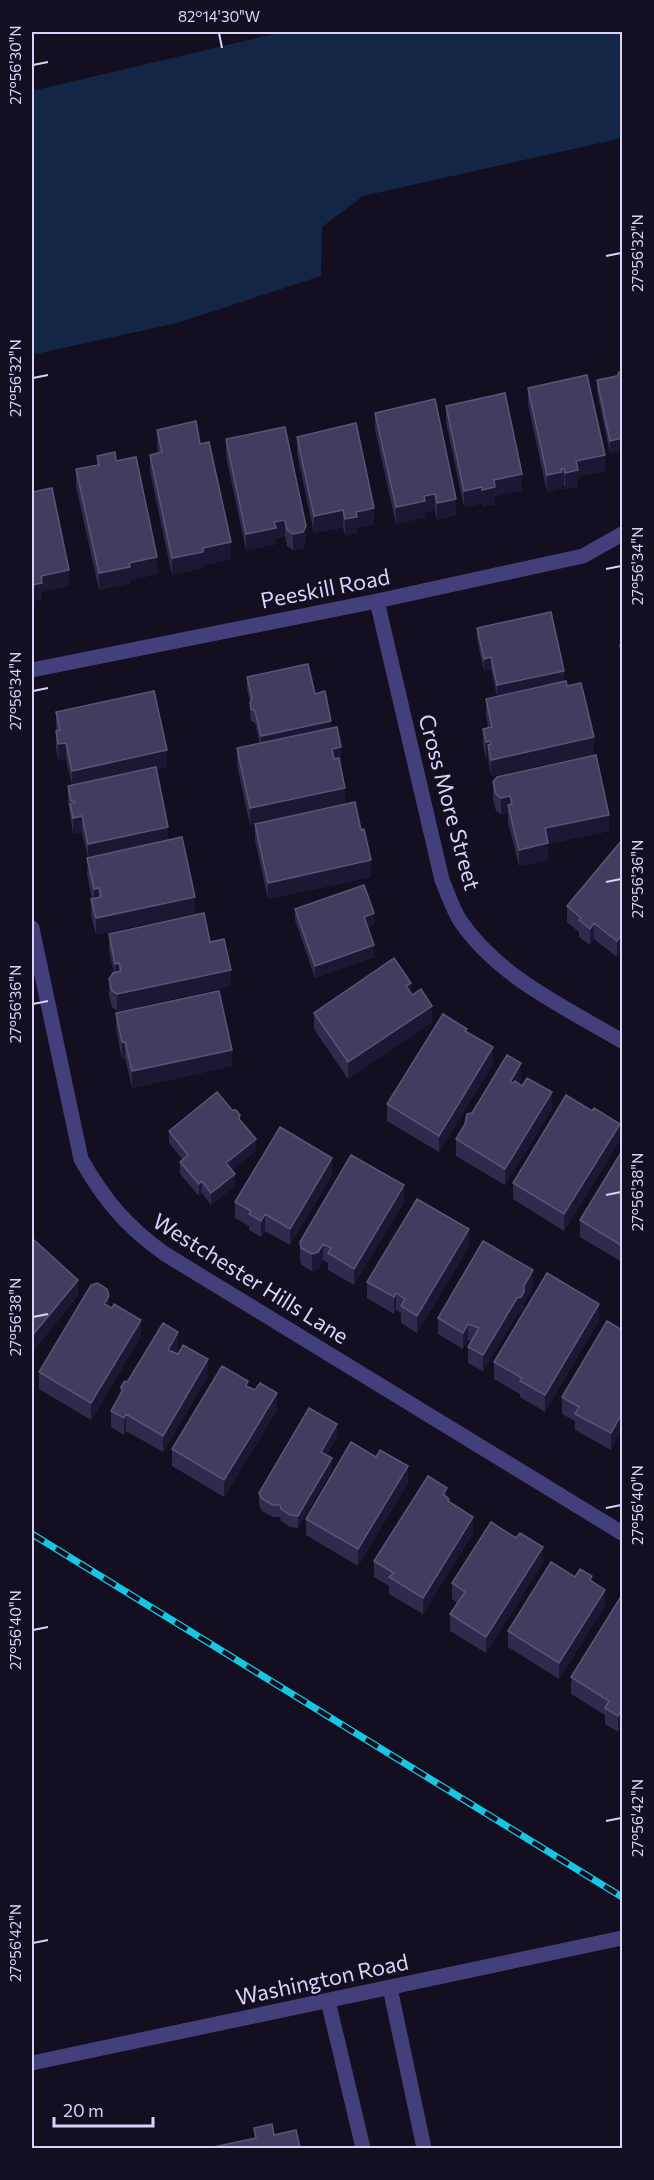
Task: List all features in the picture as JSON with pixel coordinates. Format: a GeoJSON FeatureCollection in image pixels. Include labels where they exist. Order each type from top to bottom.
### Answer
{"type":"FeatureCollection","features":[{"type":"Feature","properties":{"kind":"street","name":"Peeskill Road"},"geometry":{"type":"LineString","coordinates":[[32,670],[377,601],[584,556],[622,534]]}},
{"type":"Feature","properties":{"kind":"street","name":"Cross More Street"},"geometry":{"type":"LineString","coordinates":[[377,601],[442,880],[460,921],[487,952],[526,985],[622,1041]]}},
{"type":"Feature","properties":{"kind":"street","name":"Westchester Hills Lane"},"geometry":{"type":"LineString","coordinates":[[32,928],[81,1159],[98,1190],[117,1213],[141,1237],[165,1254],[622,1533]]}},
{"type":"Feature","properties":{"kind":"street","name":"Washington Road"},"geometry":{"type":"LineString","coordinates":[[32,2063],[622,1938]]}},
{"type":"Feature","properties":{"kind":"street"},"geometry":{"type":"LineString","coordinates":[[390,1988],[424,2148]]}},
{"type":"Feature","properties":{"kind":"street"},"geometry":{"type":"LineString","coordinates":[[328,2001],[363,2148]]}},
{"type":"Feature","properties":{"kind":"water"},"geometry":{"type":"Polygon","coordinates":[[[282,32],[622,32],[622,138],[363,196],[322,227],[321,276],[177,323],[32,353],[32,91],[282,32]]]}},
{"type":"Feature","properties":{"kind":"building"},"geometry":{"type":"Polygon","coordinates":[[[622,371],[622,438],[610,441],[597,380],[617,376],[622,371]]]}},
{"type":"Feature","properties":{"kind":"building"},"geometry":{"type":"Polygon","coordinates":[[[587,375],[605,455],[576,461],[578,470],[565,473],[564,469],[561,469],[562,472],[547,475],[528,388],[587,375]]]}},
{"type":"Feature","properties":{"kind":"building"},"geometry":{"type":"Polygon","coordinates":[[[505,393],[522,474],[494,480],[495,487],[464,491],[446,406],[505,393]]]}},
{"type":"Feature","properties":{"kind":"building"},"geometry":{"type":"Polygon","coordinates":[[[435,399],[456,499],[437,503],[435,494],[424,496],[425,501],[396,507],[375,413],[435,399]]]}},
{"type":"Feature","properties":{"kind":"building"},"geometry":{"type":"Polygon","coordinates":[[[196,421],[200,444],[209,442],[231,542],[203,548],[203,552],[172,558],[150,455],[162,452],[157,430],[196,421]]]}},
{"type":"Feature","properties":{"kind":"building"},"geometry":{"type":"Polygon","coordinates":[[[356,423],[374,508],[356,512],[357,517],[345,519],[343,510],[314,516],[297,437],[356,423]]]}},
{"type":"Feature","properties":{"kind":"building"},"geometry":{"type":"Polygon","coordinates":[[[285,427],[306,526],[303,532],[293,534],[287,530],[285,520],[274,522],[276,528],[246,534],[226,439],[285,427]]]}},
{"type":"Feature","properties":{"kind":"building"},"geometry":{"type":"Polygon","coordinates":[[[115,452],[116,461],[136,457],[157,557],[129,563],[130,567],[99,573],[76,469],[99,465],[97,456],[115,452]]]}},
{"type":"Feature","properties":{"kind":"building"},"geometry":{"type":"Polygon","coordinates":[[[52,488],[69,570],[41,576],[42,583],[32,585],[32,492],[52,488]]]}},
{"type":"Feature","properties":{"kind":"building"},"geometry":{"type":"Polygon","coordinates":[[[551,612],[564,671],[497,685],[491,657],[484,659],[477,628],[551,612]]]}},
{"type":"Feature","properties":{"kind":"building"},"geometry":{"type":"Polygon","coordinates":[[[308,664],[315,694],[325,691],[331,721],[261,736],[255,711],[251,709],[252,699],[247,677],[308,664]]]}},
{"type":"Feature","properties":{"kind":"building"},"geometry":{"type":"Polygon","coordinates":[[[566,681],[567,686],[581,683],[594,737],[491,760],[488,745],[491,744],[490,741],[486,742],[483,729],[492,727],[486,699],[566,681]]]}},
{"type":"Feature","properties":{"kind":"building"},"geometry":{"type":"Polygon","coordinates":[[[154,691],[167,750],[72,771],[66,743],[58,744],[56,731],[60,730],[56,712],[154,691]]]}},
{"type":"Feature","properties":{"kind":"building"},"geometry":{"type":"Polygon","coordinates":[[[337,727],[341,747],[332,749],[334,759],[339,758],[345,788],[250,808],[237,748],[337,727]]]}},
{"type":"Feature","properties":{"kind":"building"},"geometry":{"type":"Polygon","coordinates":[[[596,755],[609,815],[545,828],[548,843],[519,850],[508,805],[512,804],[510,796],[501,798],[496,794],[493,782],[497,777],[596,755]]]}},
{"type":"Feature","properties":{"kind":"building"},"geometry":{"type":"Polygon","coordinates":[[[156,767],[168,827],[88,844],[82,816],[73,818],[70,804],[75,803],[71,801],[68,786],[156,767]]]}},
{"type":"Feature","properties":{"kind":"building"},"geometry":{"type":"Polygon","coordinates":[[[355,802],[371,860],[268,883],[255,824],[355,802]]]}},
{"type":"Feature","properties":{"kind":"building"},"geometry":{"type":"Polygon","coordinates":[[[182,837],[195,897],[96,918],[91,899],[101,897],[99,888],[94,889],[87,858],[182,837]]]}},
{"type":"Feature","properties":{"kind":"building"},"geometry":{"type":"Polygon","coordinates":[[[622,840],[622,934],[617,941],[594,923],[590,929],[567,906],[622,840]]]}},
{"type":"Feature","properties":{"kind":"building"},"geometry":{"type":"Polygon","coordinates":[[[364,885],[374,913],[364,917],[374,945],[315,966],[295,909],[364,885]]]}},
{"type":"Feature","properties":{"kind":"building"},"geometry":{"type":"Polygon","coordinates":[[[204,913],[210,942],[224,939],[231,970],[117,994],[112,991],[109,979],[113,973],[121,971],[119,963],[115,964],[109,934],[204,913]]]}},
{"type":"Feature","properties":{"kind":"building"},"geometry":{"type":"Polygon","coordinates":[[[394,958],[411,983],[406,986],[412,995],[421,989],[432,1006],[348,1062],[314,1013],[394,958]]]}},
{"type":"Feature","properties":{"kind":"building"},"geometry":{"type":"Polygon","coordinates":[[[219,991],[232,1050],[132,1071],[125,1042],[122,1042],[116,1013],[219,991]]]}},
{"type":"Feature","properties":{"kind":"building"},"geometry":{"type":"Polygon","coordinates":[[[443,1014],[467,1029],[465,1031],[493,1047],[439,1136],[387,1104],[443,1014]]]}},
{"type":"Feature","properties":{"kind":"building"},"geometry":{"type":"Polygon","coordinates":[[[507,1055],[521,1063],[510,1082],[515,1081],[522,1086],[527,1078],[552,1092],[505,1169],[456,1139],[465,1124],[467,1114],[472,1113],[507,1055]]]}},
{"type":"Feature","properties":{"kind":"building"},"geometry":{"type":"Polygon","coordinates":[[[217,1092],[232,1110],[236,1110],[240,1115],[239,1119],[256,1139],[226,1163],[235,1174],[211,1193],[202,1181],[199,1184],[180,1162],[188,1155],[169,1131],[217,1092]]]}},
{"type":"Feature","properties":{"kind":"building"},"geometry":{"type":"Polygon","coordinates":[[[566,1095],[620,1124],[564,1214],[513,1183],[566,1095]]]}},
{"type":"Feature","properties":{"kind":"building"},"geometry":{"type":"Polygon","coordinates":[[[280,1127],[332,1158],[290,1229],[265,1214],[261,1221],[249,1214],[251,1211],[235,1202],[280,1127]]]}},
{"type":"Feature","properties":{"kind":"building"},"geometry":{"type":"Polygon","coordinates":[[[622,1151],[622,1246],[580,1220],[622,1151]]]}},
{"type":"Feature","properties":{"kind":"building"},"geometry":{"type":"Polygon","coordinates":[[[351,1155],[404,1185],[354,1269],[328,1253],[331,1248],[323,1244],[318,1252],[312,1254],[301,1248],[300,1242],[351,1155]]]}},
{"type":"Feature","properties":{"kind":"building"},"geometry":{"type":"Polygon","coordinates":[[[417,1199],[469,1229],[417,1316],[401,1306],[405,1299],[396,1293],[394,1297],[367,1282],[417,1199]]]}},
{"type":"Feature","properties":{"kind":"building"},"geometry":{"type":"Polygon","coordinates":[[[33,1239],[78,1280],[32,1336],[32,1241],[33,1239]]]}},
{"type":"Feature","properties":{"kind":"building"},"geometry":{"type":"Polygon","coordinates":[[[483,1241],[533,1270],[524,1286],[524,1292],[521,1297],[517,1298],[483,1355],[468,1347],[479,1328],[468,1324],[463,1333],[438,1318],[483,1241]]]}},
{"type":"Feature","properties":{"kind":"building"},"geometry":{"type":"Polygon","coordinates":[[[547,1273],[599,1304],[545,1395],[520,1381],[522,1378],[494,1362],[547,1273]]]}},
{"type":"Feature","properties":{"kind":"building"},"geometry":{"type":"Polygon","coordinates":[[[97,1283],[107,1289],[109,1296],[104,1304],[112,1308],[114,1304],[141,1320],[91,1403],[39,1372],[91,1285],[97,1283]]]}},
{"type":"Feature","properties":{"kind":"building"},"geometry":{"type":"Polygon","coordinates":[[[607,1321],[622,1330],[622,1413],[611,1433],[575,1414],[579,1407],[562,1397],[607,1321]]]}},
{"type":"Feature","properties":{"kind":"building"},"geometry":{"type":"Polygon","coordinates":[[[163,1323],[178,1332],[168,1350],[178,1354],[183,1345],[208,1359],[163,1436],[126,1414],[124,1418],[111,1411],[122,1391],[121,1387],[124,1382],[128,1381],[163,1323]]]}},
{"type":"Feature","properties":{"kind":"building"},"geometry":{"type":"Polygon","coordinates":[[[222,1366],[248,1381],[246,1386],[255,1390],[260,1383],[277,1393],[224,1480],[172,1449],[222,1366]]]}},
{"type":"Feature","properties":{"kind":"building"},"geometry":{"type":"Polygon","coordinates":[[[309,1408],[337,1424],[321,1452],[332,1458],[298,1516],[290,1515],[281,1509],[280,1505],[273,1505],[262,1499],[259,1493],[309,1408]]]}},
{"type":"Feature","properties":{"kind":"building"},"geometry":{"type":"Polygon","coordinates":[[[351,1442],[376,1457],[380,1450],[408,1466],[358,1549],[306,1519],[351,1442]]]}},
{"type":"Feature","properties":{"kind":"building"},"geometry":{"type":"Polygon","coordinates":[[[428,1476],[447,1488],[443,1494],[449,1499],[448,1501],[473,1517],[423,1598],[389,1577],[394,1573],[374,1561],[428,1476]]]}},
{"type":"Feature","properties":{"kind":"building"},"geometry":{"type":"Polygon","coordinates":[[[491,1522],[516,1538],[520,1533],[543,1547],[486,1637],[450,1614],[465,1592],[452,1583],[491,1522]]]}},
{"type":"Feature","properties":{"kind":"building"},"geometry":{"type":"Polygon","coordinates":[[[551,1562],[575,1577],[580,1569],[592,1576],[590,1580],[605,1590],[559,1663],[508,1631],[551,1562]]]}},
{"type":"Feature","properties":{"kind":"building"},"geometry":{"type":"Polygon","coordinates":[[[622,1595],[622,1708],[618,1716],[605,1708],[609,1701],[571,1677],[622,1595]]]}},
{"type":"Feature","properties":{"kind":"building"},"geometry":{"type":"Polygon","coordinates":[[[272,2124],[274,2135],[296,2130],[300,2148],[209,2148],[256,2138],[254,2128],[272,2124]]]}},
{"type":"Feature","properties":{"kind":"railway"},"geometry":{"type":"LineString","coordinates":[[32,1534],[622,1897]]}}]}
